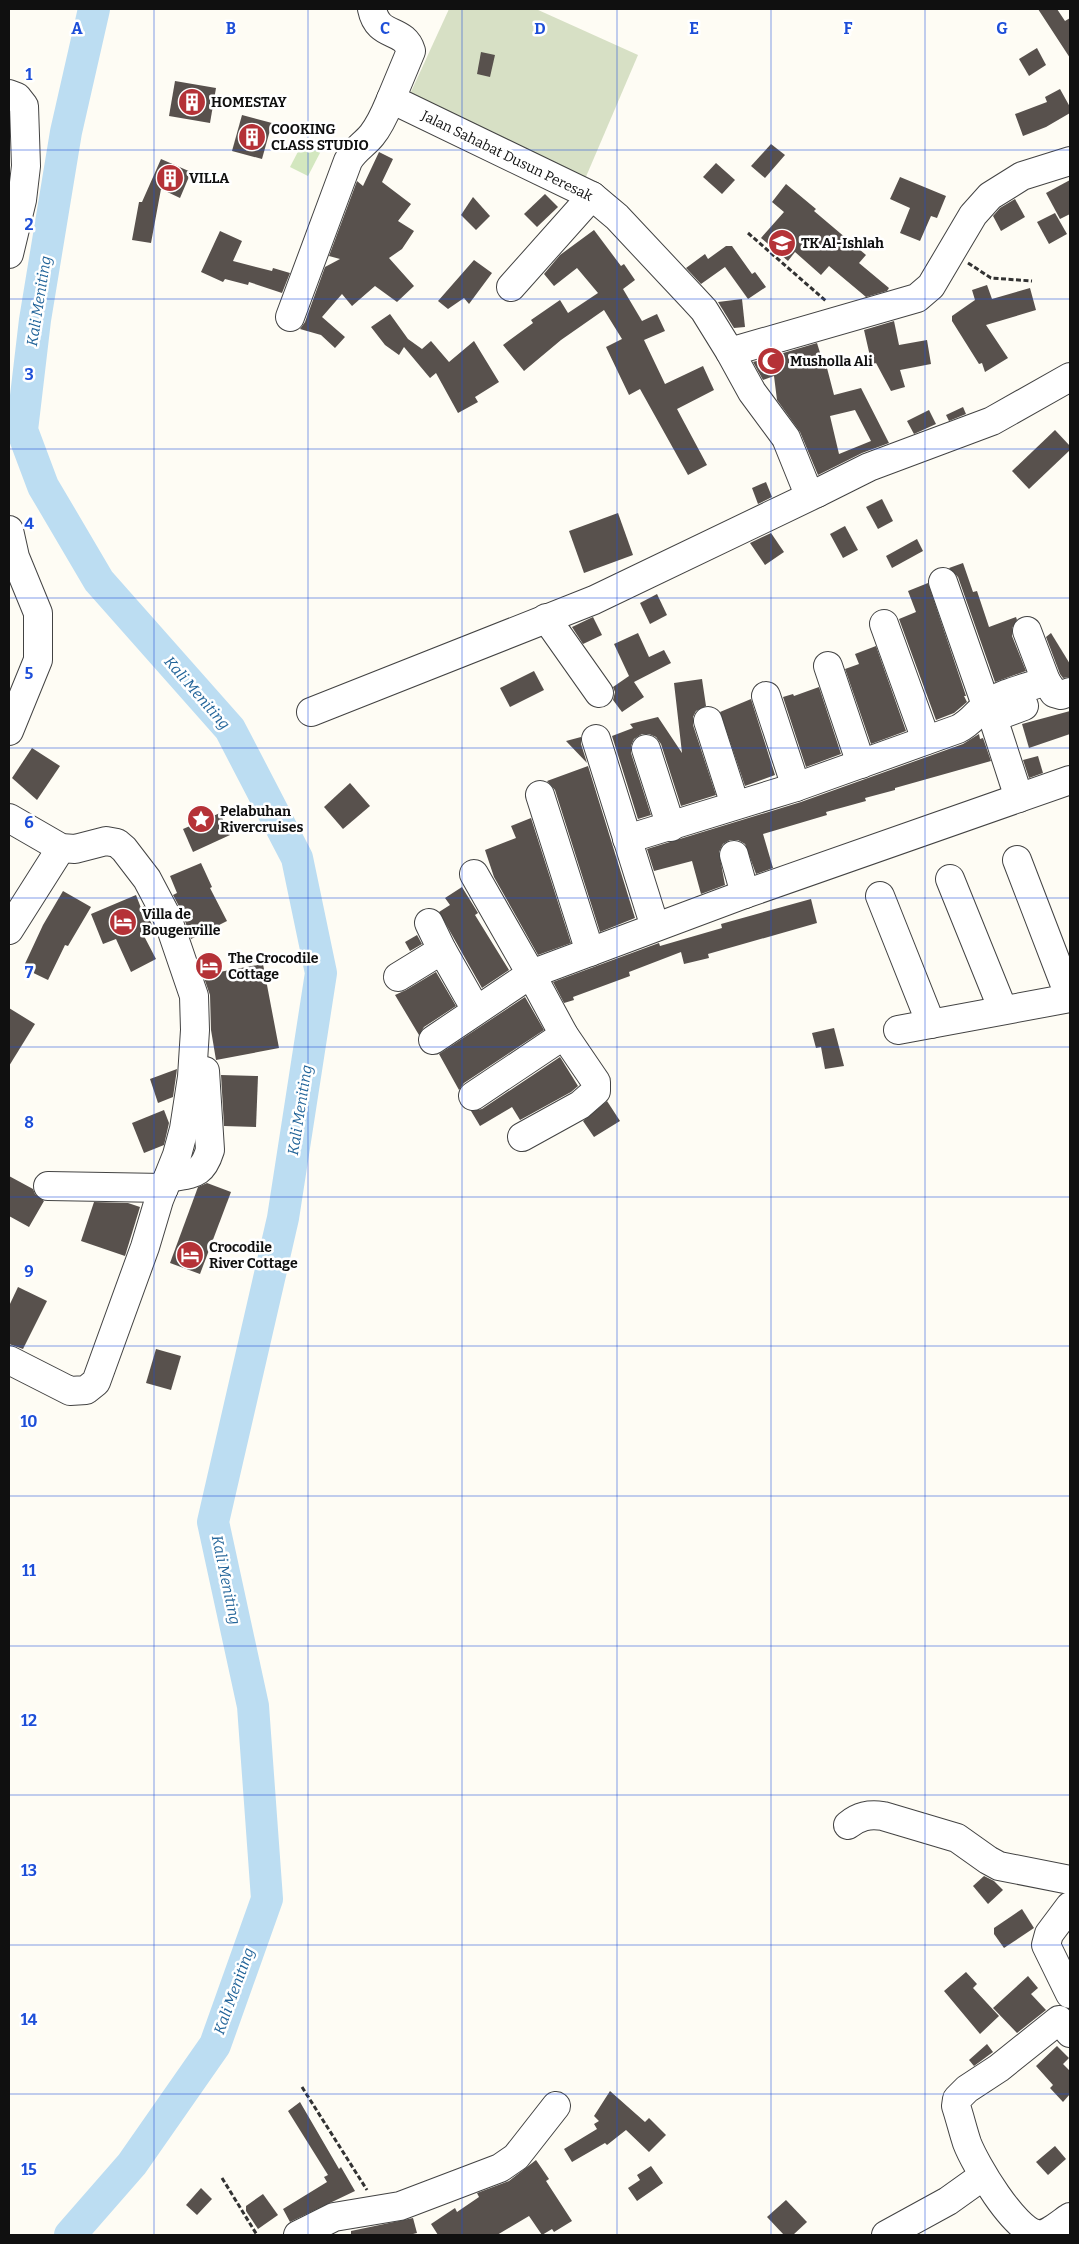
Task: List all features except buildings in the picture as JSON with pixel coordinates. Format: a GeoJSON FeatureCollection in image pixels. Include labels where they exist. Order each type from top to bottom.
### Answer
{"type":"FeatureCollection","features":[{"type":"Feature","properties":{"kind":"street"},"geometry":{"type":"LineString","coordinates":[[290,317],[348,161],[352,154],[371,137],[378,126],[411,51],[404,39],[376,23],[372,9]]}},
{"type":"Feature","properties":{"kind":"street"},"geometry":{"type":"LineString","coordinates":[[9,94],[19,99],[25,109],[26,166],[22,200],[9,254]]}},
{"type":"Feature","properties":{"kind":"street","name":"Jalan Sahabat Dusun Peresak"},"geometry":{"type":"LineString","coordinates":[[391,100],[592,196],[617,217],[704,310],[752,392],[786,438],[805,486],[807,489],[817,493]]}},
{"type":"Feature","properties":{"kind":"street"},"geometry":{"type":"LineString","coordinates":[[730,352],[918,298],[931,286],[981,205],[1000,188],[1022,176],[1070,160]]}},
{"type":"Feature","properties":{"kind":"street"},"geometry":{"type":"LineString","coordinates":[[511,287],[592,196]]}},
{"type":"Feature","properties":{"kind":"street"},"geometry":{"type":"LineString","coordinates":[[311,712],[624,587],[869,468],[992,421],[1070,377]]}},
{"type":"Feature","properties":{"kind":"street"},"geometry":{"type":"LineString","coordinates":[[9,530],[15,557],[38,613],[38,660],[9,731]]}},
{"type":"Feature","properties":{"kind":"street"},"geometry":{"type":"LineString","coordinates":[[942,582],[986,705]]}},
{"type":"Feature","properties":{"kind":"street"},"geometry":{"type":"LineString","coordinates":[[546,618],[599,693]]}},
{"type":"Feature","properties":{"kind":"street"},"geometry":{"type":"LineString","coordinates":[[884,624],[926,740]]}},
{"type":"Feature","properties":{"kind":"street"},"geometry":{"type":"LineString","coordinates":[[1027,631],[1052,691]]}},
{"type":"Feature","properties":{"kind":"street"},"geometry":{"type":"LineString","coordinates":[[828,666],[861,764]]}},
{"type":"Feature","properties":{"kind":"street"},"geometry":{"type":"LineString","coordinates":[[627,839],[796,787],[967,725],[986,705],[995,699],[1052,691]]}},
{"type":"Feature","properties":{"kind":"street"},"geometry":{"type":"LineString","coordinates":[[1019,798],[994,721],[997,716],[1052,691]]}},
{"type":"Feature","properties":{"kind":"street"},"geometry":{"type":"LineString","coordinates":[[766,696],[796,787]]}},
{"type":"Feature","properties":{"kind":"street"},"geometry":{"type":"LineString","coordinates":[[708,721],[735,805]]}},
{"type":"Feature","properties":{"kind":"street"},"geometry":{"type":"LineString","coordinates":[[596,740],[655,927]]}},
{"type":"Feature","properties":{"kind":"street"},"geometry":{"type":"LineString","coordinates":[[646,749],[671,827]]}},
{"type":"Feature","properties":{"kind":"street"},"geometry":{"type":"LineString","coordinates":[[433,1040],[531,974],[745,894],[1070,780]]}},
{"type":"Feature","properties":{"kind":"street"},"geometry":{"type":"LineString","coordinates":[[540,795],[590,952]]}},
{"type":"Feature","properties":{"kind":"street"},"geometry":{"type":"LineString","coordinates":[[9,818],[61,848],[75,850],[106,841],[117,843],[124,849],[147,879],[163,910],[194,996],[195,1030],[189,1103],[177,1155],[99,1375],[93,1385],[82,1391],[70,1391],[9,1360]]}},
{"type":"Feature","properties":{"kind":"street"},"geometry":{"type":"LineString","coordinates":[[9,930],[61,848]]}},
{"type":"Feature","properties":{"kind":"street"},"geometry":{"type":"LineString","coordinates":[[734,855],[745,894]]}},
{"type":"Feature","properties":{"kind":"street"},"geometry":{"type":"LineString","coordinates":[[898,1030],[1070,998],[1017,860]]}},
{"type":"Feature","properties":{"kind":"street"},"geometry":{"type":"LineString","coordinates":[[474,874],[564,1035],[596,1082],[596,1091],[580,1105],[522,1136]]}},
{"type":"Feature","properties":{"kind":"street"},"geometry":{"type":"LineString","coordinates":[[950,879],[1003,1010]]}},
{"type":"Feature","properties":{"kind":"street"},"geometry":{"type":"LineString","coordinates":[[880,896],[932,1024]]}},
{"type":"Feature","properties":{"kind":"street"},"geometry":{"type":"LineString","coordinates":[[429,922],[442,950],[476,1010]]}},
{"type":"Feature","properties":{"kind":"street"},"geometry":{"type":"LineString","coordinates":[[398,978],[442,950]]}},
{"type":"Feature","properties":{"kind":"street"},"geometry":{"type":"LineString","coordinates":[[473,1096],[564,1035]]}},
{"type":"Feature","properties":{"kind":"street"},"geometry":{"type":"LineString","coordinates":[[48,1186],[166,1183],[201,1170],[210,1150],[204,1053]]}},
{"type":"Feature","properties":{"kind":"street"},"geometry":{"type":"LineString","coordinates":[[848,1825],[862,1817],[883,1816],[957,1838],[999,1866],[1070,1880]]}},
{"type":"Feature","properties":{"kind":"street"},"geometry":{"type":"LineString","coordinates":[[1070,1906],[1049,1934],[1046,1945],[1070,1994],[1065,2027],[966,2089],[958,2099],[956,2106],[968,2143],[983,2176],[1018,2221],[1036,2234],[1043,2234],[1070,2216]]}},
{"type":"Feature","properties":{"kind":"street"},"geometry":{"type":"LineString","coordinates":[[298,2235],[334,2217],[415,2202],[506,2165],[516,2157],[556,2106]]}},
{"type":"Feature","properties":{"kind":"street"},"geometry":{"type":"LineString","coordinates":[[886,2235],[948,2201],[983,2176]]}},
{"type":"Feature","properties":{"kind":"path"},"geometry":{"type":"LineString","coordinates":[[748,233],[812,290],[849,318]]}},
{"type":"Feature","properties":{"kind":"path"},"geometry":{"type":"LineString","coordinates":[[953,249],[974,268],[991,278],[1032,281]]}},
{"type":"Feature","properties":{"kind":"path"},"geometry":{"type":"LineString","coordinates":[[302,2087],[380,2210]]}},
{"type":"Feature","properties":{"kind":"path"},"geometry":{"type":"LineString","coordinates":[[222,2178],[257,2235]]}},
{"type":"Feature","properties":{"kind":"green space"},"geometry":{"type":"Polygon","coordinates":[[[449,9],[536,9],[638,55],[585,179],[410,94],[449,9]]]}},
{"type":"Feature","properties":{"kind":"green space"},"geometry":{"type":"Polygon","coordinates":[[[304,140],[322,149],[308,176],[290,167],[304,140]]]}},
{"type":"Feature","properties":{"kind":"waterway","name":"Kali Meniting"},"geometry":{"type":"LineString","coordinates":[[70,2235],[132,2164],[215,2045],[267,1899],[253,1706],[213,1522],[283,1218],[321,973],[297,858],[230,729],[99,581],[43,486],[22,430],[35,320],[66,132],[94,9]]}},
{"type":"Feature","properties":{"kind":"place","name":"HOMESTAY"},"geometry":{"type":"Point","coordinates":[192,102]}},
{"type":"Feature","properties":{"kind":"place","name":"COOKING CLASS STUDIO"},"geometry":{"type":"Point","coordinates":[252,137]}},
{"type":"Feature","properties":{"kind":"place","name":"VILLA"},"geometry":{"type":"Point","coordinates":[170,178]}},
{"type":"Feature","properties":{"kind":"place","name":"TK Al-Ishlah"},"geometry":{"type":"Point","coordinates":[782,243]}},
{"type":"Feature","properties":{"kind":"place","name":"Musholla Ali"},"geometry":{"type":"Point","coordinates":[771,361]}},
{"type":"Feature","properties":{"kind":"place","name":"Pelabuhan Rivercruises"},"geometry":{"type":"Point","coordinates":[201,819]}},
{"type":"Feature","properties":{"kind":"place","name":"Villa de Bougenville"},"geometry":{"type":"Point","coordinates":[123,922]}},
{"type":"Feature","properties":{"kind":"place","name":"The Crocodile Cottage"},"geometry":{"type":"Point","coordinates":[209,966]}},
{"type":"Feature","properties":{"kind":"place","name":"Crocodile River Cottage"},"geometry":{"type":"Point","coordinates":[190,1255]}}]}
